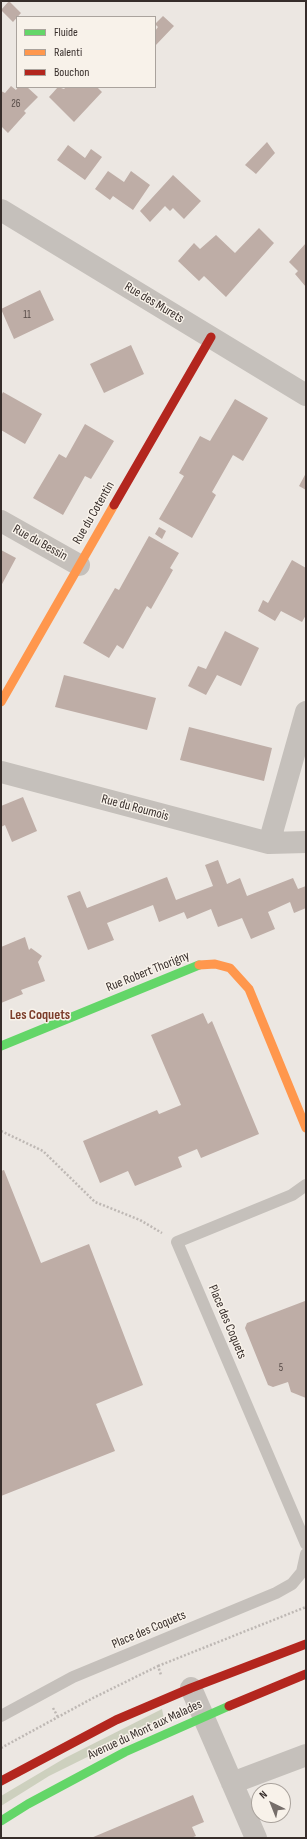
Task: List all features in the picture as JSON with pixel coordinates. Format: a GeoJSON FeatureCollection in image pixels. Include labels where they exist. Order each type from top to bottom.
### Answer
{"type":"FeatureCollection","features":[{"type":"Feature","properties":{"kind":"street","name":"Rue des Murets"},"geometry":{"type":"LineString","coordinates":[[1,210],[306,396]]}},
{"type":"Feature","properties":{"kind":"street","name":"Rue du Cotentin"},"geometry":{"type":"LineString","coordinates":[[1,702],[211,337]]}},
{"type":"Feature","properties":{"kind":"street","name":"Rue du Bessin"},"geometry":{"type":"LineString","coordinates":[[1,521],[80,565]]}},
{"type":"Feature","properties":{"kind":"street"},"geometry":{"type":"LineString","coordinates":[[269,843],[306,712]]}},
{"type":"Feature","properties":{"kind":"street","name":"Rue du Roumois"},"geometry":{"type":"LineString","coordinates":[[1,772],[269,843],[306,842]]}},
{"type":"Feature","properties":{"kind":"street","name":"Rue Robert Thorigny"},"geometry":{"type":"LineString","coordinates":[[1,1046],[199,965],[215,964],[230,968],[240,977],[249,989],[306,1128]]}},
{"type":"Feature","properties":{"kind":"street","name":"Avenue du Mont aux Malades"},"geometry":{"type":"LineString","coordinates":[[1,1781],[116,1720],[191,1688],[306,1644]]}},
{"type":"Feature","properties":{"kind":"street","name":"Avenue du Mont aux Malades"},"geometry":{"type":"LineString","coordinates":[[1,1821],[28,1804],[86,1772],[203,1717],[306,1674]]}},
{"type":"Feature","properties":{"kind":"street"},"geometry":{"type":"LineString","coordinates":[[191,1688],[256,1838]]}},
{"type":"Feature","properties":{"kind":"street"},"geometry":{"type":"LineString","coordinates":[[232,1783],[306,1755]]}},
{"type":"Feature","properties":{"kind":"lane"},"geometry":{"type":"LineString","coordinates":[[177,1242],[292,1195],[306,1185]]}},
{"type":"Feature","properties":{"kind":"lane","name":"Place des Coquets"},"geometry":{"type":"LineString","coordinates":[[177,1242],[306,1544]]}},
{"type":"Feature","properties":{"kind":"lane","name":"Place des Coquets"},"geometry":{"type":"LineString","coordinates":[[1,1716],[73,1677],[276,1593],[292,1584],[302,1572],[306,1554]]}},
{"type":"Feature","properties":{"kind":"path"},"geometry":{"type":"LineString","coordinates":[[1,1131],[43,1151],[95,1202],[140,1220],[177,1242]]}},
{"type":"Feature","properties":{"kind":"path"},"geometry":{"type":"LineString","coordinates":[[1,1748],[93,1698],[158,1666],[306,1607]]}},
{"type":"Feature","properties":{"kind":"path"},"geometry":{"type":"LineString","coordinates":[[158,1666],[163,1678]]}},
{"type":"Feature","properties":{"kind":"green space"},"geometry":{"type":"Polygon","coordinates":[[[162,1709],[164,1719],[49,1776],[1,1806],[1,1796],[65,1758],[162,1709]]]}},
{"type":"Feature","properties":{"kind":"building"},"geometry":{"type":"Polygon","coordinates":[[[9,1],[21,13],[18,16],[16,16],[13,22],[1,10],[9,1]]]}},
{"type":"Feature","properties":{"kind":"building"},"geometry":{"type":"Polygon","coordinates":[[[163,16],[174,26],[156,45],[156,30],[158,27],[156,23],[163,16]]]}},
{"type":"Feature","properties":{"kind":"building"},"geometry":{"type":"Polygon","coordinates":[[[11,86],[16,90],[17,88],[28,88],[38,97],[24,111],[26,113],[8,133],[1,126],[1,91],[5,93],[11,86]]]}},
{"type":"Feature","properties":{"kind":"building"},"geometry":{"type":"Polygon","coordinates":[[[57,88],[98,88],[102,92],[74,122],[49,97],[57,88]]]}},
{"type":"Feature","properties":{"kind":"building"},"geometry":{"type":"Polygon","coordinates":[[[267,142],[275,153],[256,174],[245,165],[267,142]]]}},
{"type":"Feature","properties":{"kind":"building"},"geometry":{"type":"Polygon","coordinates":[[[68,145],[85,158],[91,149],[102,157],[85,180],[57,160],[68,145]]]}},
{"type":"Feature","properties":{"kind":"building"},"geometry":{"type":"Polygon","coordinates":[[[108,171],[124,182],[131,171],[150,185],[133,210],[113,196],[110,200],[95,189],[108,171]]]}},
{"type":"Feature","properties":{"kind":"building"},"geometry":{"type":"Polygon","coordinates":[[[173,175],[201,201],[184,219],[173,208],[170,211],[165,206],[150,222],[140,211],[173,175]]]}},
{"type":"Feature","properties":{"kind":"building"},"geometry":{"type":"Polygon","coordinates":[[[259,228],[274,243],[226,297],[204,276],[199,281],[178,261],[194,243],[200,249],[216,235],[235,253],[259,228]]]}},
{"type":"Feature","properties":{"kind":"building"},"geometry":{"type":"Polygon","coordinates":[[[306,243],[306,287],[295,274],[298,271],[289,262],[306,243]]]}},
{"type":"Feature","properties":{"kind":"building"},"geometry":{"type":"Polygon","coordinates":[[[40,290],[54,320],[14,339],[1,309],[40,290]]]}},
{"type":"Feature","properties":{"kind":"building"},"geometry":{"type":"Polygon","coordinates":[[[131,345],[144,374],[104,393],[90,364],[131,345]]]}},
{"type":"Feature","properties":{"kind":"building"},"geometry":{"type":"Polygon","coordinates":[[[3,392],[42,414],[25,444],[1,430],[1,396],[3,392]]]}},
{"type":"Feature","properties":{"kind":"building"},"geometry":{"type":"Polygon","coordinates":[[[235,399],[268,418],[243,461],[233,455],[212,492],[216,495],[192,538],[159,519],[184,476],[179,473],[200,436],[210,441],[235,399]]]}},
{"type":"Feature","properties":{"kind":"building"},"geometry":{"type":"Polygon","coordinates":[[[85,424],[114,441],[91,479],[85,476],[63,515],[33,498],[59,454],[66,458],[85,424]]]}},
{"type":"Feature","properties":{"kind":"building"},"geometry":{"type":"Polygon","coordinates":[[[306,473],[306,490],[299,486],[306,473]]]}},
{"type":"Feature","properties":{"kind":"building"},"geometry":{"type":"Polygon","coordinates":[[[159,527],[166,531],[162,539],[155,534],[159,527]]]}},
{"type":"Feature","properties":{"kind":"building"},"geometry":{"type":"Polygon","coordinates":[[[149,536],[179,553],[170,568],[173,570],[151,609],[147,606],[123,649],[117,645],[109,658],[83,643],[115,588],[119,590],[149,536]]]}},
{"type":"Feature","properties":{"kind":"building"},"geometry":{"type":"Polygon","coordinates":[[[1,550],[16,558],[1,586],[1,550]]]}},
{"type":"Feature","properties":{"kind":"building"},"geometry":{"type":"Polygon","coordinates":[[[292,560],[306,568],[306,615],[302,622],[281,611],[275,621],[258,611],[263,600],[268,603],[292,560]]]}},
{"type":"Feature","properties":{"kind":"building"},"geometry":{"type":"Polygon","coordinates":[[[225,631],[259,648],[241,686],[217,675],[206,695],[188,686],[198,666],[206,669],[225,631]]]}},
{"type":"Feature","properties":{"kind":"building"},"geometry":{"type":"Polygon","coordinates":[[[64,675],[156,698],[147,730],[55,707],[64,675]]]}},
{"type":"Feature","properties":{"kind":"building"},"geometry":{"type":"Polygon","coordinates":[[[189,727],[272,748],[264,781],[180,760],[189,727]]]}},
{"type":"Feature","properties":{"kind":"building"},"geometry":{"type":"Polygon","coordinates":[[[23,797],[37,831],[12,842],[5,825],[1,827],[1,806],[23,797]]]}},
{"type":"Feature","properties":{"kind":"building"},"geometry":{"type":"Polygon","coordinates":[[[218,860],[227,884],[240,878],[247,896],[293,878],[298,889],[306,886],[306,908],[294,913],[290,902],[268,912],[275,929],[251,939],[242,918],[218,927],[211,909],[187,919],[184,912],[159,922],[153,905],[107,923],[114,940],[88,950],[67,896],[80,891],[87,908],[167,877],[176,900],[213,886],[205,865],[218,860]]]}},
{"type":"Feature","properties":{"kind":"building"},"geometry":{"type":"Polygon","coordinates":[[[25,937],[29,950],[31,948],[42,956],[38,962],[45,981],[21,990],[23,994],[1,1003],[1,947],[25,937]]]}},
{"type":"Feature","properties":{"kind":"building"},"geometry":{"type":"Polygon","coordinates":[[[203,1013],[208,1024],[212,1021],[259,1134],[201,1158],[197,1149],[178,1157],[182,1167],[135,1186],[128,1171],[100,1183],[83,1141],[157,1110],[159,1114],[181,1105],[151,1035],[203,1013]]]}},
{"type":"Feature","properties":{"kind":"building"},"geometry":{"type":"Polygon","coordinates":[[[4,1170],[41,1263],[89,1244],[143,1385],[96,1404],[115,1451],[1,1496],[1,1171],[4,1170]]]}},
{"type":"Feature","properties":{"kind":"building"},"geometry":{"type":"Polygon","coordinates":[[[305,1301],[306,1398],[291,1392],[288,1382],[273,1387],[268,1385],[245,1328],[247,1323],[305,1301]]]}},
{"type":"Feature","properties":{"kind":"building"},"geometry":{"type":"Polygon","coordinates":[[[193,1795],[204,1822],[192,1827],[196,1836],[191,1838],[91,1838],[193,1795]]]}},
{"type":"Feature","properties":{"kind":"traffic: fast"},"geometry":{"type":"LineString","coordinates":[[1,1046],[199,965]]}},
{"type":"Feature","properties":{"kind":"traffic: fast"},"geometry":{"type":"LineString","coordinates":[[1,1821],[28,1804],[125,1752],[229,1706]]}},
{"type":"Feature","properties":{"kind":"traffic: slow"},"geometry":{"type":"LineString","coordinates":[[1,702],[114,505]]}},
{"type":"Feature","properties":{"kind":"traffic: slow"},"geometry":{"type":"LineString","coordinates":[[199,965],[215,964],[230,968],[249,989],[306,1128]]}},
{"type":"Feature","properties":{"kind":"traffic: jam"},"geometry":{"type":"LineString","coordinates":[[114,505],[211,337]]}},
{"type":"Feature","properties":{"kind":"traffic: jam"},"geometry":{"type":"LineString","coordinates":[[1,1781],[116,1720],[191,1688],[306,1644]]}},
{"type":"Feature","properties":{"kind":"traffic: jam"},"geometry":{"type":"LineString","coordinates":[[229,1706],[306,1674]]}},
{"type":"Feature","properties":{"kind":"district","name":"Les Coquets"},"geometry":{"type":"Point","coordinates":[40,1015]}}]}
